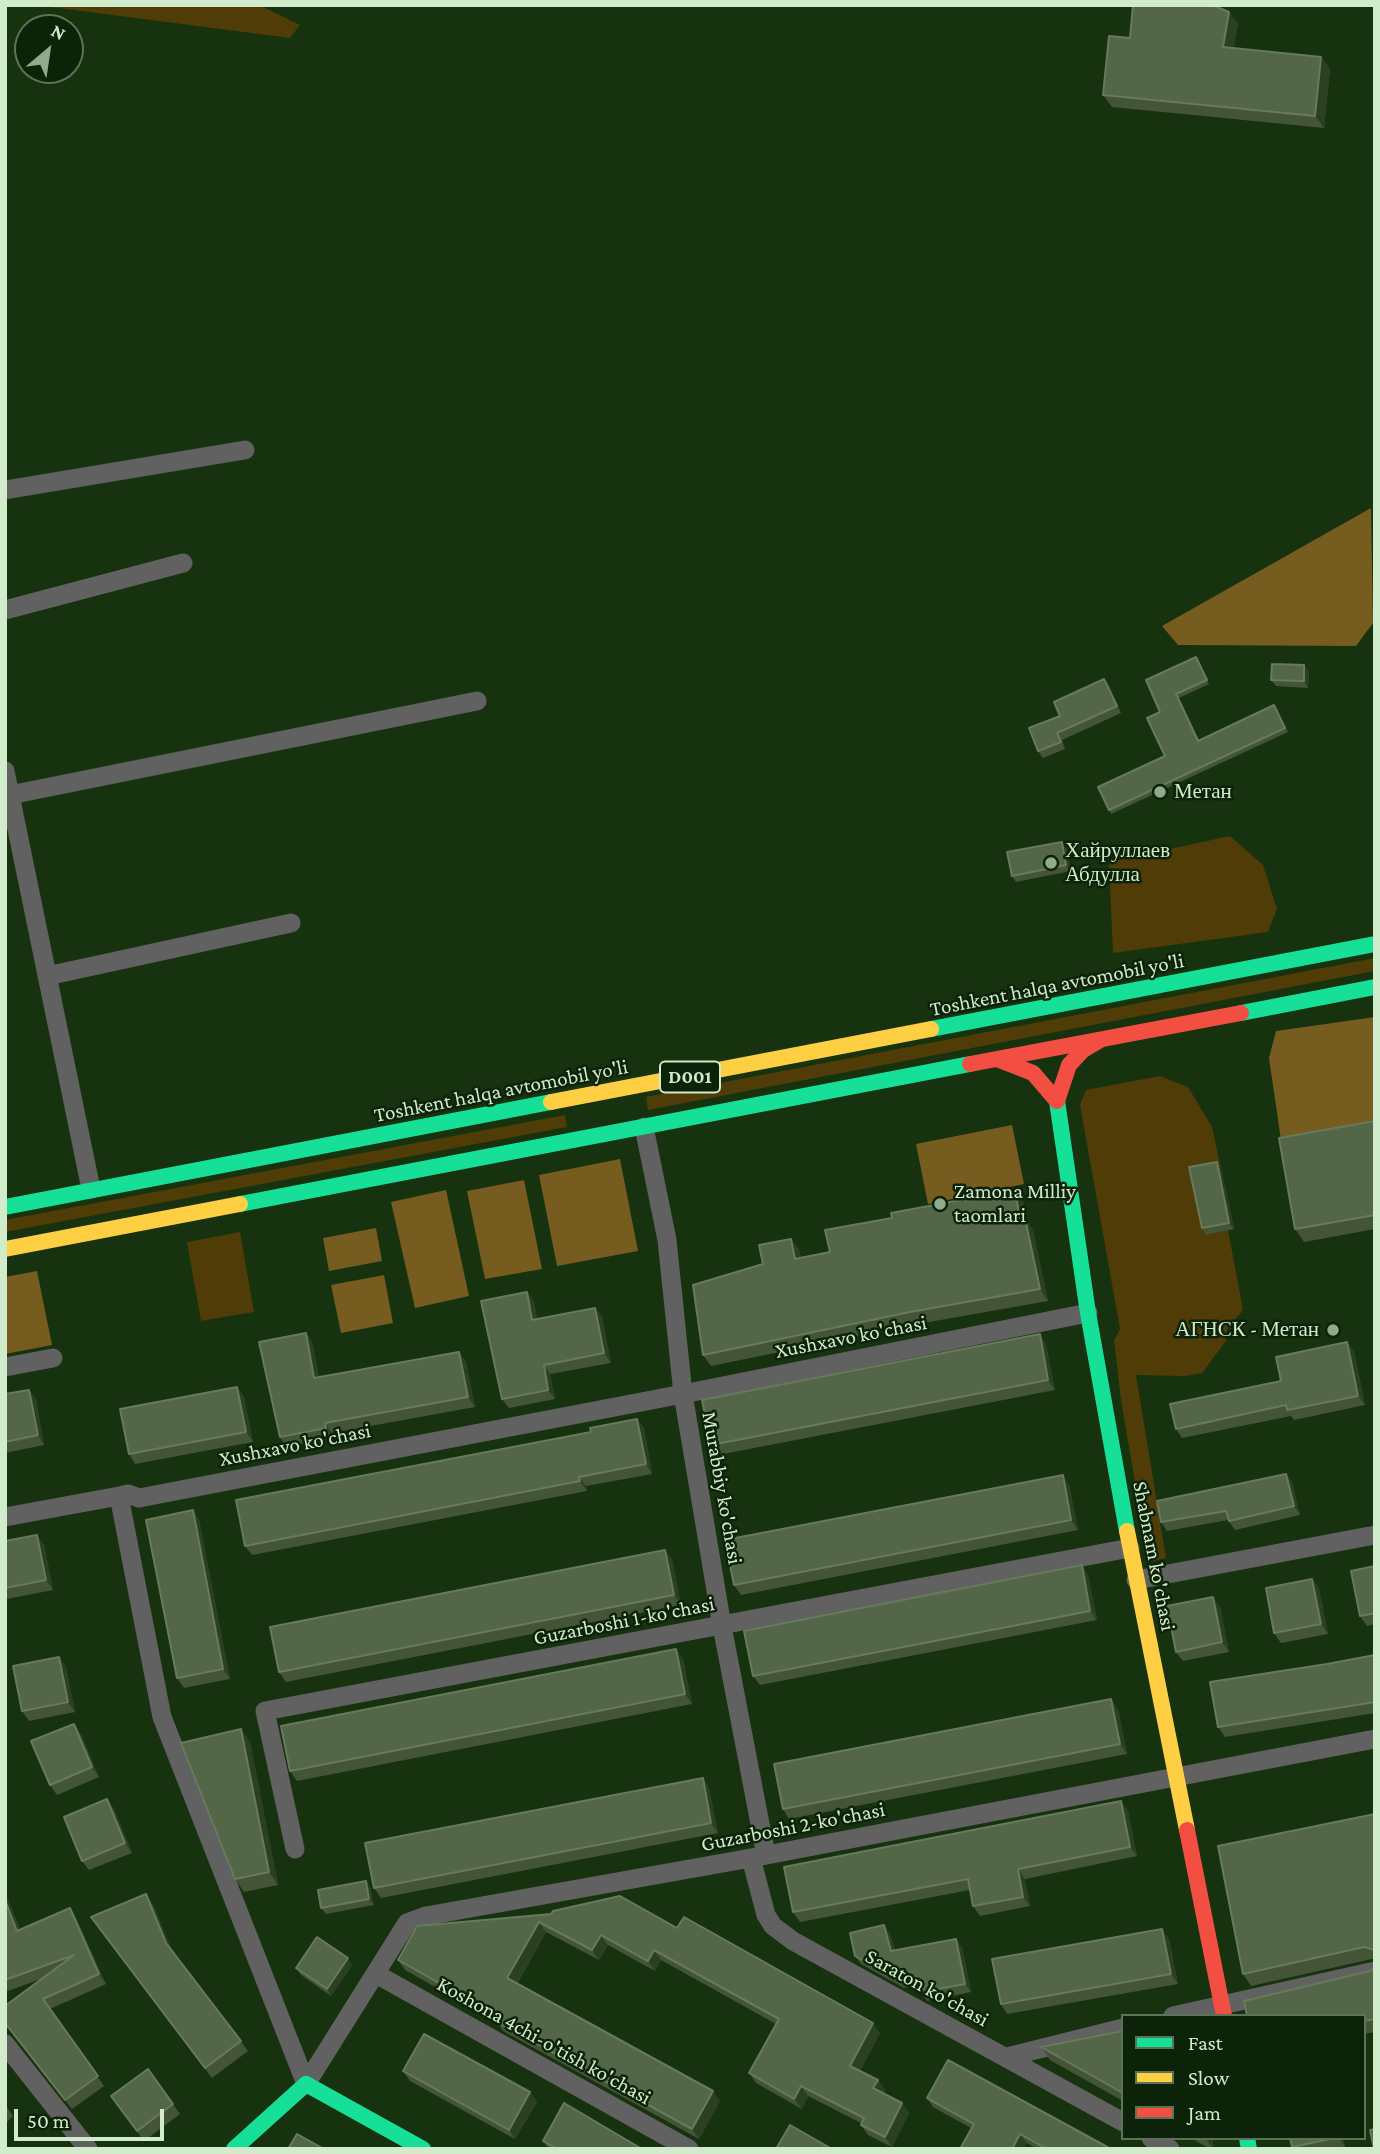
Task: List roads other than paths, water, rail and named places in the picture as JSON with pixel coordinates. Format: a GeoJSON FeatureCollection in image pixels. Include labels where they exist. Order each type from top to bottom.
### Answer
{"type":"FeatureCollection","features":[{"type":"Feature","properties":{"kind":"main road","name":"Toshkent halqa avtomobil yo'li"},"geometry":{"type":"LineString","coordinates":[[5,1249],[1375,944]]}},
{"type":"Feature","properties":{"kind":"main road","name":"Toshkent halqa avtomobil yo'li"},"geometry":{"type":"LineString","coordinates":[[5,1207],[91,1189],[613,1112],[644,1127],[1375,987]]}},
{"type":"Feature","properties":{"kind":"main road"},"geometry":{"type":"LineString","coordinates":[[1057,1101],[1069,1065],[1083,1050],[1100,1040]]}},
{"type":"Feature","properties":{"kind":"main road"},"geometry":{"type":"LineString","coordinates":[[997,1059],[1033,1073],[1057,1101]]}},
{"type":"Feature","properties":{"kind":"main road","name":"Shabnam ko'chasi"},"geometry":{"type":"LineString","coordinates":[[1057,1101],[1088,1313],[1130,1548],[1223,2010]]}},
{"type":"Feature","properties":{"kind":"main road"},"geometry":{"type":"LineString","coordinates":[[234,2149],[306,2084],[424,2149]]}},
{"type":"Feature","properties":{"kind":"street"},"geometry":{"type":"LineString","coordinates":[[5,490],[245,450]]}},
{"type":"Feature","properties":{"kind":"street"},"geometry":{"type":"LineString","coordinates":[[5,610],[183,563]]}},
{"type":"Feature","properties":{"kind":"street"},"geometry":{"type":"LineString","coordinates":[[10,795],[477,701]]}},
{"type":"Feature","properties":{"kind":"street"},"geometry":{"type":"LineString","coordinates":[[5,771],[91,1189]]}},
{"type":"Feature","properties":{"kind":"street"},"geometry":{"type":"LineString","coordinates":[[47,976],[291,923]]}},
{"type":"Feature","properties":{"kind":"street","name":"Murabbiy ko'chasi"},"geometry":{"type":"LineString","coordinates":[[644,1127],[667,1240],[684,1394],[758,1857]]}},
{"type":"Feature","properties":{"kind":"street","name":"Xushxavo ko'chasi"},"geometry":{"type":"LineString","coordinates":[[5,1517],[128,1494],[139,1498],[684,1394],[1088,1313]]}},
{"type":"Feature","properties":{"kind":"street"},"geometry":{"type":"LineString","coordinates":[[5,1367],[53,1358]]}},
{"type":"Feature","properties":{"kind":"street"},"geometry":{"type":"LineString","coordinates":[[119,1496],[162,1717],[306,2084]]}},
{"type":"Feature","properties":{"kind":"street"},"geometry":{"type":"LineString","coordinates":[[1136,1580],[1375,1535]]}},
{"type":"Feature","properties":{"kind":"street","name":"Guzarboshi 1-ko'chasi"},"geometry":{"type":"LineString","coordinates":[[295,1849],[265,1711],[1130,1548]]}},
{"type":"Feature","properties":{"kind":"street","name":"Guzarboshi 2-ko'chasi"},"geometry":{"type":"LineString","coordinates":[[306,2084],[407,1923],[426,1916],[758,1857],[1375,1739]]}},
{"type":"Feature","properties":{"kind":"street","name":"Saraton ko'chasi"},"geometry":{"type":"LineString","coordinates":[[758,1857],[762,1905],[773,1926],[793,1941],[1121,2121]]}},
{"type":"Feature","properties":{"kind":"street"},"geometry":{"type":"LineString","coordinates":[[1190,2014],[1223,2010],[1375,1971]]}},
{"type":"Feature","properties":{"kind":"street","name":"Koshona 4chi-o'tish ko'chasi"},"geometry":{"type":"LineString","coordinates":[[376,1974],[689,2149]]}},
{"type":"Feature","properties":{"kind":"street"},"geometry":{"type":"LineString","coordinates":[[1007,2057],[1121,2028]]}},
{"type":"Feature","properties":{"kind":"street"},"geometry":{"type":"LineString","coordinates":[[5,2045],[88,2149]]}},
{"type":"Feature","properties":{"kind":"street"},"geometry":{"type":"LineString","coordinates":[[1154,2140],[1170,2149]]}},
{"type":"Feature","properties":{"kind":"place","name":"Метан"},"geometry":{"type":"Point","coordinates":[1160,792]}},
{"type":"Feature","properties":{"kind":"place","name":"Хайруллаев Абдулла"},"geometry":{"type":"Point","coordinates":[1051,863]}},
{"type":"Feature","properties":{"kind":"place","name":"Zamona Milliy taomlari"},"geometry":{"type":"Point","coordinates":[940,1204]}},
{"type":"Feature","properties":{"kind":"place","name":"АГНСК - Метан"},"geometry":{"type":"Point","coordinates":[1333,1330]}}]}
